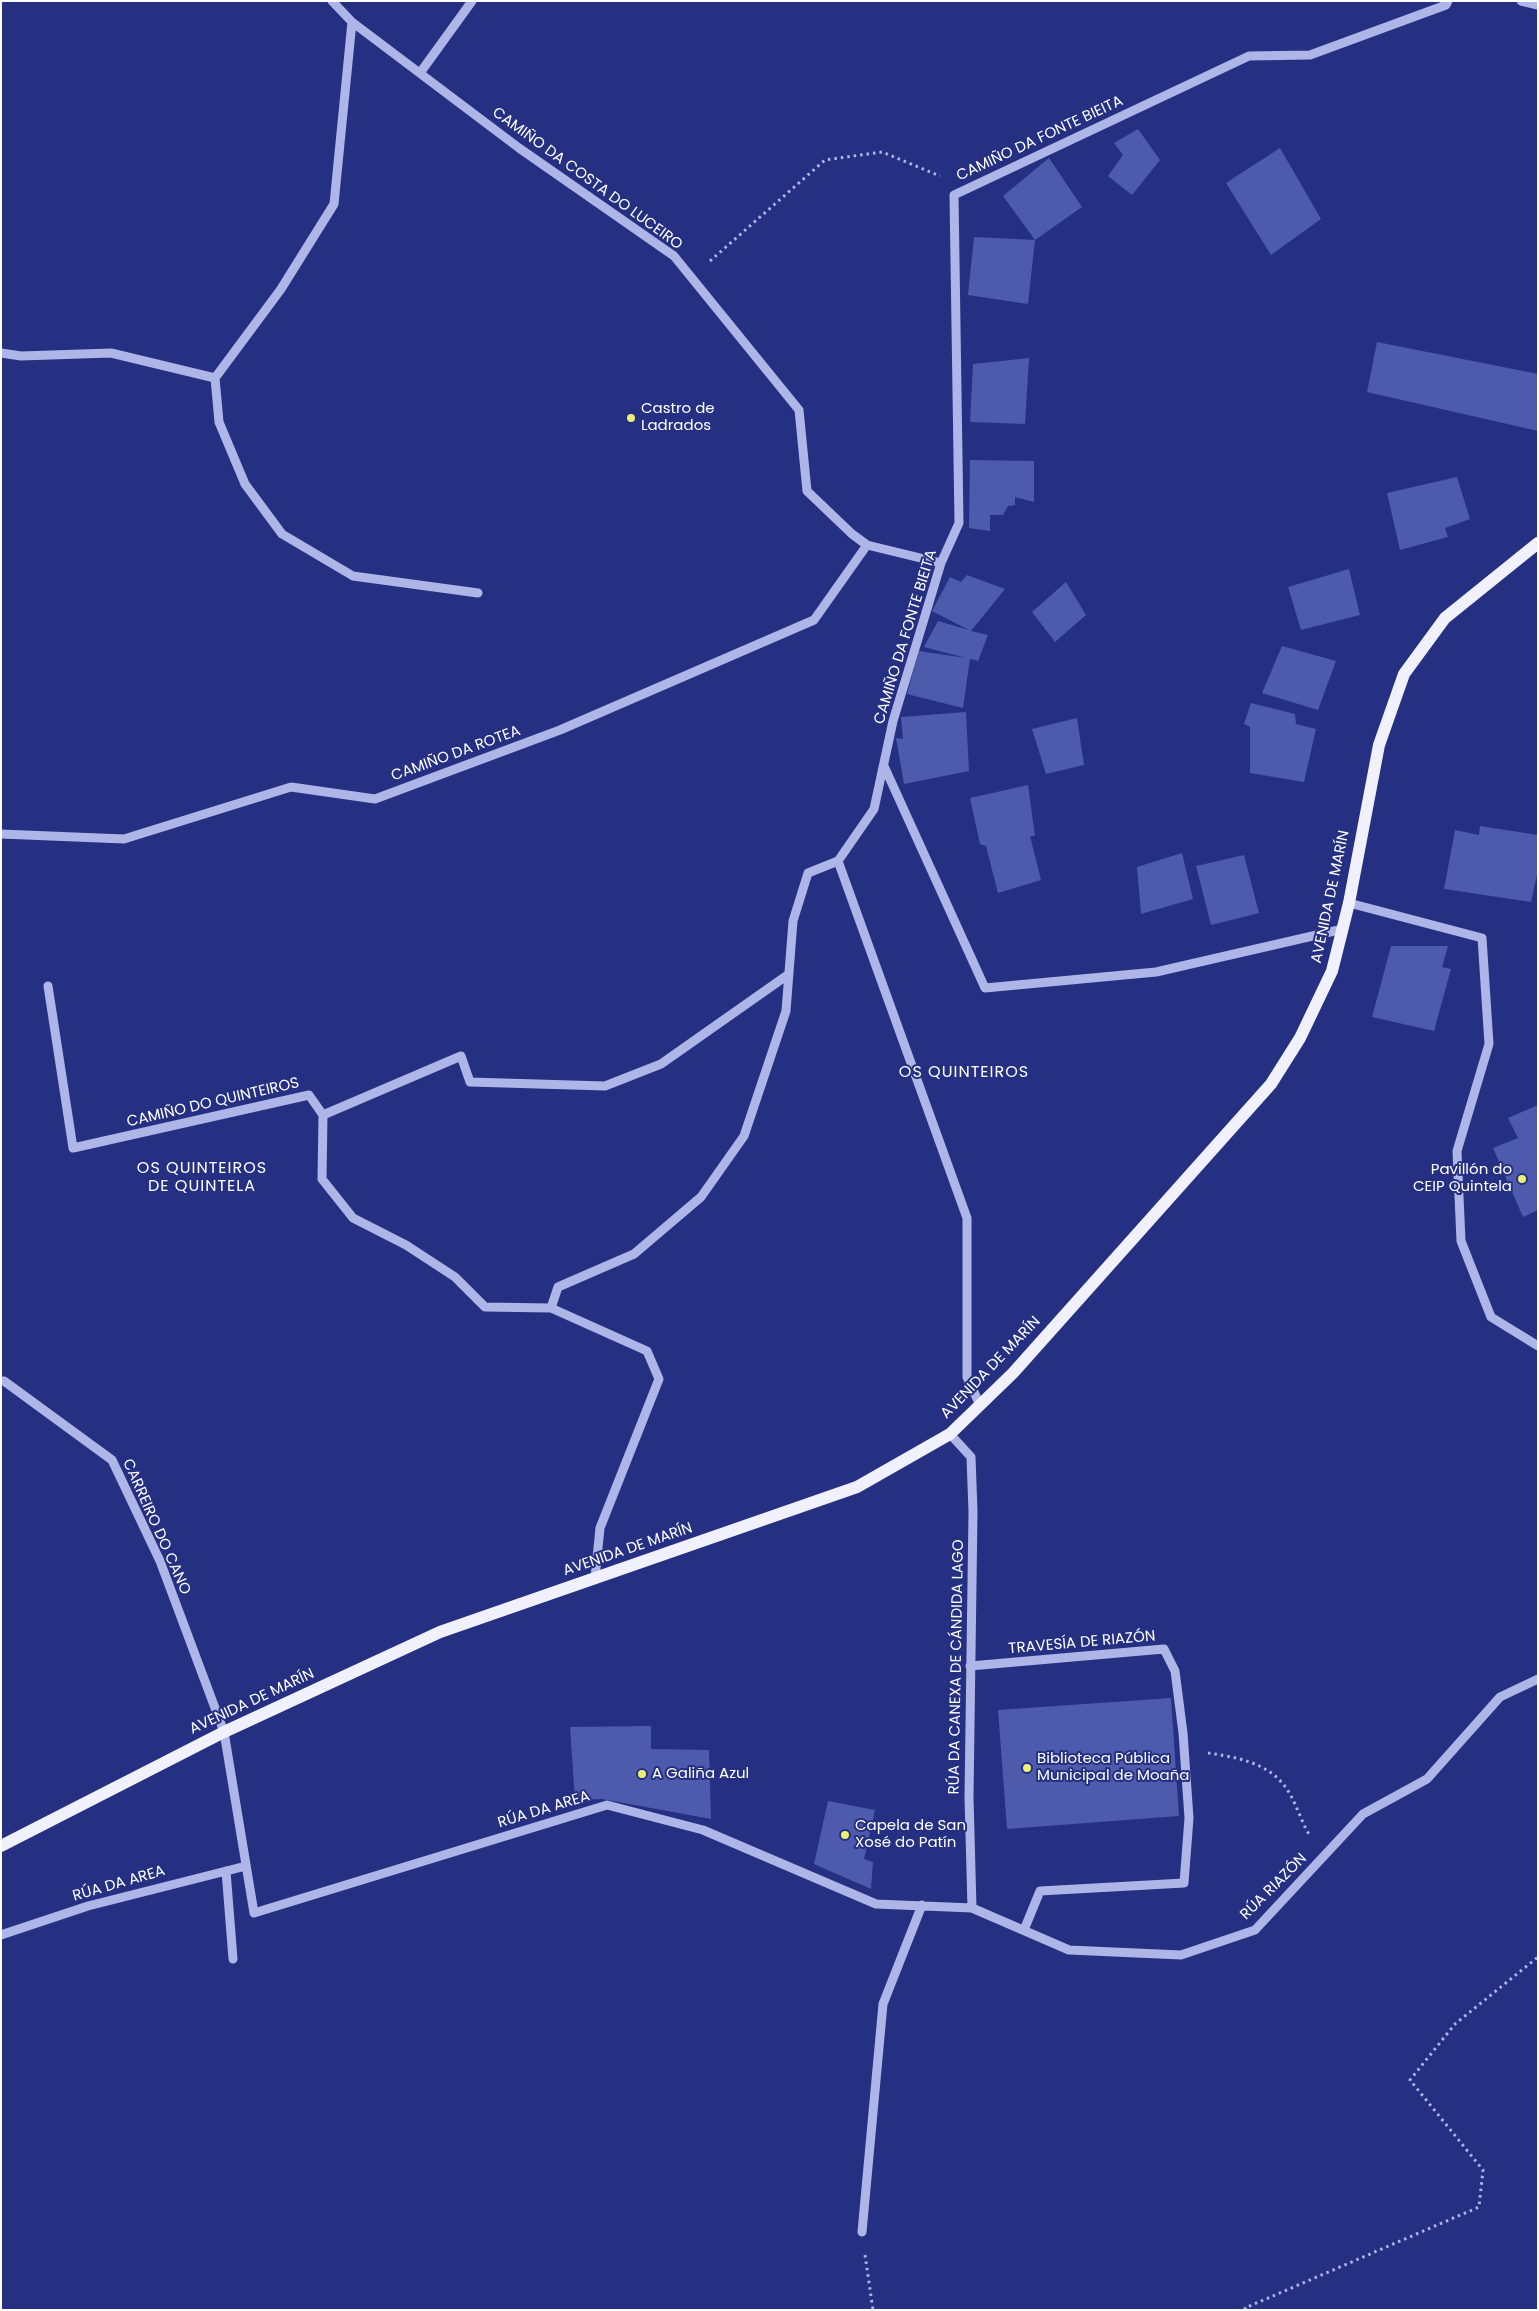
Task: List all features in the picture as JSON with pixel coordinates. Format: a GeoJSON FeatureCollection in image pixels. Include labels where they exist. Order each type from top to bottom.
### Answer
{"type":"FeatureCollection","features":[{"type":"Feature","properties":{"kind":"main road","name":"AVENIDA DE MARÍN"},"geometry":{"type":"LineString","coordinates":[[1,1846],[224,1732],[440,1632],[857,1487],[950,1434],[1013,1373],[1271,1084],[1300,1038],[1332,971],[1349,903],[1378,745],[1404,674],[1445,618],[1538,543]]}},
{"type":"Feature","properties":{"kind":"street","name":"CAMIÑO DA COSTA DO LUCEIRO"},"geometry":{"type":"LineString","coordinates":[[332,1],[352,22],[520,148],[674,256],[799,410],[807,491],[852,534],[867,545],[941,563]]}},
{"type":"Feature","properties":{"kind":"street"},"geometry":{"type":"LineString","coordinates":[[420,73],[472,1]]}},
{"type":"Feature","properties":{"kind":"street","name":"CAMIÑO DA FONTE BIEITA"},"geometry":{"type":"LineString","coordinates":[[838,861],[874,809],[892,721],[941,563],[959,523],[954,195],[1249,56],[1310,55],[1447,3],[1457,1]]}},
{"type":"Feature","properties":{"kind":"street"},"geometry":{"type":"LineString","coordinates":[[1521,1],[1538,5]]}},
{"type":"Feature","properties":{"kind":"street"},"geometry":{"type":"LineString","coordinates":[[352,22],[334,204],[281,289],[215,378],[219,422],[245,484],[282,534],[353,576],[478,593]]}},
{"type":"Feature","properties":{"kind":"street"},"geometry":{"type":"LineString","coordinates":[[1,353],[21,356],[111,353],[215,378]]}},
{"type":"Feature","properties":{"kind":"street","name":"CAMIÑO DA ROTEA"},"geometry":{"type":"LineString","coordinates":[[1,834],[124,838],[291,787],[375,799],[560,730],[814,620],[867,545]]}},
{"type":"Feature","properties":{"kind":"street"},"geometry":{"type":"LineString","coordinates":[[883,766],[985,988],[1156,972],[1343,929]]}},
{"type":"Feature","properties":{"kind":"street"},"geometry":{"type":"LineString","coordinates":[[551,1308],[558,1287],[634,1254],[701,1197],[744,1136],[786,1011],[793,922],[808,873],[838,861],[967,1218],[966,1377],[980,1405]]}},
{"type":"Feature","properties":{"kind":"street"},"geometry":{"type":"LineString","coordinates":[[1349,903],[1482,938],[1489,1044],[1457,1151],[1461,1241],[1491,1317],[1538,1346]]}},
{"type":"Feature","properties":{"kind":"street"},"geometry":{"type":"LineString","coordinates":[[595,1578],[600,1528],[659,1379],[647,1351],[551,1308],[485,1307],[455,1277],[406,1245],[353,1218],[322,1179],[323,1115],[461,1056],[470,1082],[606,1086],[661,1064],[789,974]]}},
{"type":"Feature","properties":{"kind":"street","name":"CAMIÑO DO QUINTEIROS"},"geometry":{"type":"LineString","coordinates":[[48,986],[74,1148],[309,1095],[323,1115]]}},
{"type":"Feature","properties":{"kind":"street","name":"CARREIRO DO CANO"},"geometry":{"type":"LineString","coordinates":[[1,1382],[4,1382],[112,1460],[160,1561],[224,1732]]}},
{"type":"Feature","properties":{"kind":"street","name":"RÚA DA CANEXA DE CÁNDIDA LAGO"},"geometry":{"type":"LineString","coordinates":[[950,1434],[971,1457],[973,1512],[969,1797],[972,1908]]}},
{"type":"Feature","properties":{"kind":"street","name":"TRAVESÍA DE RIAZÓN"},"geometry":{"type":"LineString","coordinates":[[970,1666],[1164,1649],[1175,1671],[1189,1818],[1184,1883],[1040,1891],[1024,1930]]}},
{"type":"Feature","properties":{"kind":"street","name":"RÚA RIAZÓN"},"geometry":{"type":"LineString","coordinates":[[972,1908],[1070,1950],[1181,1955],[1255,1930],[1363,1814],[1427,1779],[1500,1697],[1538,1679]]}},
{"type":"Feature","properties":{"kind":"street","name":"RÚA DA AREA"},"geometry":{"type":"LineString","coordinates":[[224,1732],[254,1913],[607,1806],[703,1830],[876,1904],[972,1908]]}},
{"type":"Feature","properties":{"kind":"street","name":"RÚA DA AREA"},"geometry":{"type":"LineString","coordinates":[[1,1935],[88,1906],[246,1866]]}},
{"type":"Feature","properties":{"kind":"street"},"geometry":{"type":"LineString","coordinates":[[226,1871],[233,1959]]}},
{"type":"Feature","properties":{"kind":"street"},"geometry":{"type":"LineString","coordinates":[[862,2232],[883,2004],[922,1906]]}},
{"type":"Feature","properties":{"kind":"path"},"geometry":{"type":"LineString","coordinates":[[691,278],[825,160],[882,152],[968,188]]}},
{"type":"Feature","properties":{"kind":"path"},"geometry":{"type":"LineString","coordinates":[[1183,1750],[1233,1757],[1253,1763],[1272,1774],[1284,1785],[1306,1829],[1324,1856]]}},
{"type":"Feature","properties":{"kind":"path"},"geometry":{"type":"LineString","coordinates":[[1246,2310],[1245,2308],[1479,2207],[1483,2170],[1410,2080],[1455,2024],[1538,1957]]}},
{"type":"Feature","properties":{"kind":"path"},"geometry":{"type":"LineString","coordinates":[[862,2232],[873,2310]]}},
{"type":"Feature","properties":{"kind":"building"},"geometry":{"type":"Polygon","coordinates":[[[1138,129],[1160,160],[1132,195],[1108,176],[1123,155],[1114,143],[1138,129]]]}},
{"type":"Feature","properties":{"kind":"building"},"geometry":{"type":"Polygon","coordinates":[[[1280,148],[1321,219],[1271,255],[1226,183],[1280,148]]]}},
{"type":"Feature","properties":{"kind":"building"},"geometry":{"type":"Polygon","coordinates":[[[1049,158],[1082,207],[1035,240],[1003,196],[1049,158]]]}},
{"type":"Feature","properties":{"kind":"building"},"geometry":{"type":"Polygon","coordinates":[[[974,237],[1035,240],[1028,304],[968,295],[974,237]]]}},
{"type":"Feature","properties":{"kind":"building"},"geometry":{"type":"Polygon","coordinates":[[[1377,342],[1538,374],[1538,431],[1367,392],[1377,342]]]}},
{"type":"Feature","properties":{"kind":"building"},"geometry":{"type":"Polygon","coordinates":[[[1029,358],[1025,424],[970,422],[973,364],[1029,358]]]}},
{"type":"Feature","properties":{"kind":"building"},"geometry":{"type":"Polygon","coordinates":[[[970,460],[1034,461],[1034,502],[1015,497],[1015,505],[1008,506],[1003,515],[990,515],[990,531],[969,528],[970,460]]]}},
{"type":"Feature","properties":{"kind":"building"},"geometry":{"type":"Polygon","coordinates":[[[1457,477],[1470,519],[1445,528],[1448,537],[1400,550],[1387,493],[1457,477]]]}},
{"type":"Feature","properties":{"kind":"building"},"geometry":{"type":"Polygon","coordinates":[[[1349,569],[1360,615],[1301,630],[1288,587],[1349,569]]]}},
{"type":"Feature","properties":{"kind":"building"},"geometry":{"type":"Polygon","coordinates":[[[967,575],[1005,589],[971,631],[988,635],[978,661],[970,659],[963,708],[907,694],[919,651],[966,658],[924,647],[938,621],[969,630],[932,611],[950,577],[961,582],[967,575]]]}},
{"type":"Feature","properties":{"kind":"building"},"geometry":{"type":"Polygon","coordinates":[[[1066,582],[1086,615],[1055,642],[1032,612],[1066,582]]]}},
{"type":"Feature","properties":{"kind":"building"},"geometry":{"type":"Polygon","coordinates":[[[1282,646],[1336,661],[1318,710],[1262,693],[1282,646]]]}},
{"type":"Feature","properties":{"kind":"building"},"geometry":{"type":"Polygon","coordinates":[[[1251,703],[1295,714],[1296,724],[1316,729],[1304,782],[1250,773],[1250,727],[1244,724],[1251,703]]]}},
{"type":"Feature","properties":{"kind":"building"},"geometry":{"type":"Polygon","coordinates":[[[966,712],[969,771],[904,784],[896,738],[903,739],[901,717],[966,712]]]}},
{"type":"Feature","properties":{"kind":"building"},"geometry":{"type":"Polygon","coordinates":[[[1077,718],[1084,765],[1046,774],[1032,729],[1077,718]]]}},
{"type":"Feature","properties":{"kind":"building"},"geometry":{"type":"Polygon","coordinates":[[[1028,785],[1035,836],[1030,836],[1041,880],[998,893],[986,846],[980,844],[970,798],[1028,785]]]}},
{"type":"Feature","properties":{"kind":"building"},"geometry":{"type":"Polygon","coordinates":[[[1480,826],[1538,835],[1538,870],[1531,902],[1444,889],[1455,830],[1479,835],[1480,826]]]}},
{"type":"Feature","properties":{"kind":"building"},"geometry":{"type":"Polygon","coordinates":[[[1182,853],[1193,899],[1141,914],[1137,867],[1182,853]]]}},
{"type":"Feature","properties":{"kind":"building"},"geometry":{"type":"Polygon","coordinates":[[[1244,855],[1259,913],[1211,925],[1196,866],[1244,855]]]}},
{"type":"Feature","properties":{"kind":"building"},"geometry":{"type":"Polygon","coordinates":[[[1391,946],[1448,946],[1442,967],[1451,969],[1434,1031],[1372,1017],[1391,946]]]}},
{"type":"Feature","properties":{"kind":"building","name":"Pavillón do CEIP Quintela"},"geometry":{"type":"Polygon","coordinates":[[[1538,1105],[1538,1210],[1523,1217],[1493,1148],[1518,1138],[1508,1118],[1538,1105]]]}},
{"type":"Feature","properties":{"kind":"building"},"geometry":{"type":"Polygon","coordinates":[[[1171,1698],[1179,1816],[1007,1829],[998,1710],[1171,1698]]]}},
{"type":"Feature","properties":{"kind":"building","name":"A Galiña Azul"},"geometry":{"type":"Polygon","coordinates":[[[651,1726],[651,1749],[709,1750],[711,1819],[602,1799],[575,1800],[570,1727],[651,1726]]]}},
{"type":"Feature","properties":{"kind":"building","name":"Capela de San Xosé do Patín"},"geometry":{"type":"Polygon","coordinates":[[[828,1801],[875,1810],[864,1859],[873,1862],[871,1889],[814,1864],[828,1801]]]}},
{"type":"Feature","properties":{"kind":"place","name":"Castro de Ladrados"},"geometry":{"type":"Point","coordinates":[631,418]}},
{"type":"Feature","properties":{"kind":"place","name":"Pavillón do CEIP Quintela"},"geometry":{"type":"Point","coordinates":[1522,1179]}},
{"type":"Feature","properties":{"kind":"place","name":"Biblioteca Pública Municipal de Moaña"},"geometry":{"type":"Point","coordinates":[1027,1768]}},
{"type":"Feature","properties":{"kind":"place","name":"A Galiña Azul"},"geometry":{"type":"Point","coordinates":[642,1774]}},
{"type":"Feature","properties":{"kind":"place","name":"Capela de San Xosé do Patín"},"geometry":{"type":"Point","coordinates":[845,1835]}},
{"type":"Feature","properties":{"kind":"district","name":"OS QUINTEIROS"},"geometry":{"type":"Point","coordinates":[964,1073]}},
{"type":"Feature","properties":{"kind":"district","name":"OS QUINTEIROS DE QUINTELA"},"geometry":{"type":"Point","coordinates":[202,1178]}}]}
